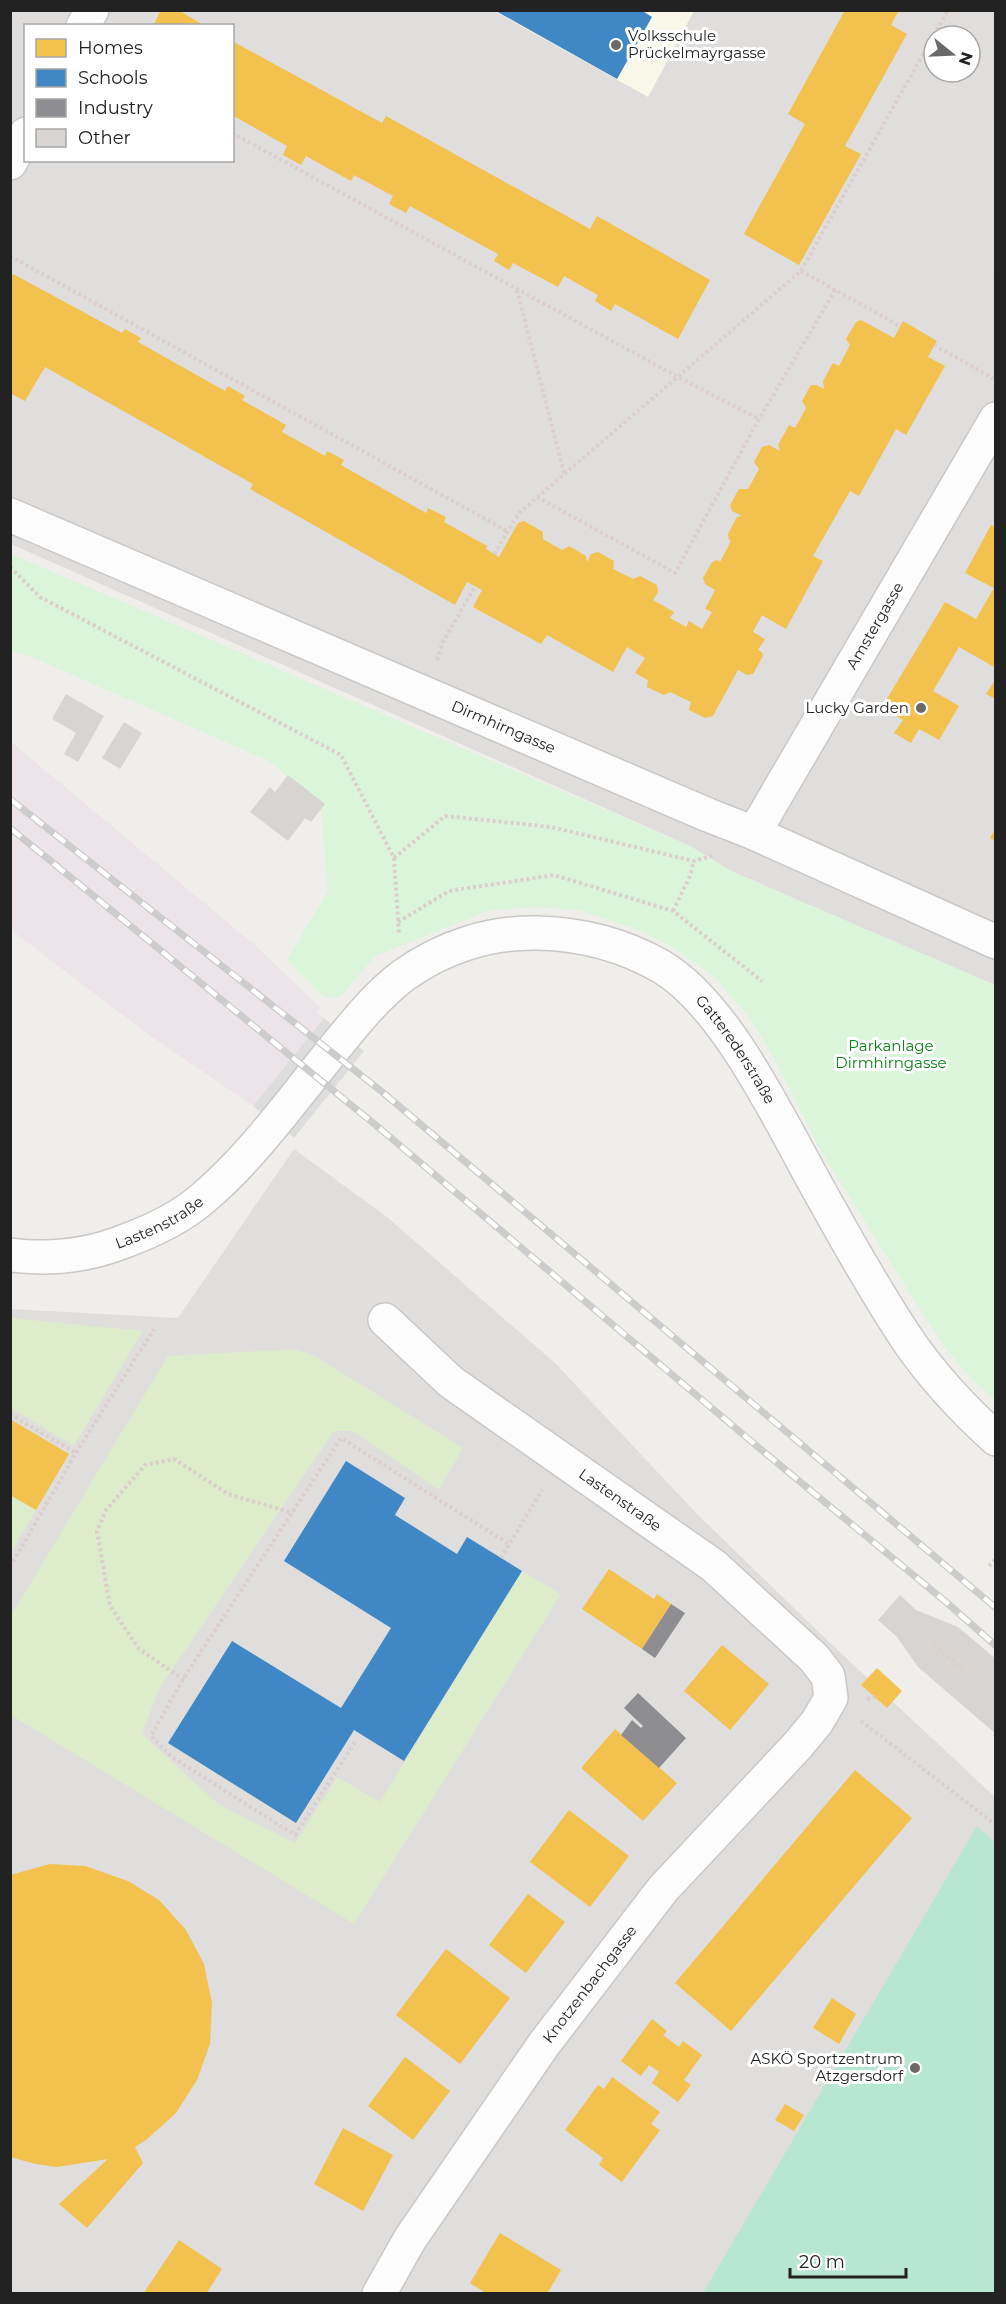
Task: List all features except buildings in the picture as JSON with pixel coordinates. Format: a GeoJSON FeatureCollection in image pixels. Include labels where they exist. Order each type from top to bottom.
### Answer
{"type":"FeatureCollection","features":[{"type":"Feature","properties":{"kind":"street"},"geometry":{"type":"LineString","coordinates":[[85,24],[92,10]]}},
{"type":"Feature","properties":{"kind":"street"},"geometry":{"type":"LineString","coordinates":[[10,163],[24,138]]}},
{"type":"Feature","properties":{"kind":"street","name":"Amstergasse"},"geometry":{"type":"LineString","coordinates":[[754,833],[996,419]]}},
{"type":"Feature","properties":{"kind":"street","name":"Dirmhirngasse"},"geometry":{"type":"LineString","coordinates":[[10,515],[754,833],[996,942]]}},
{"type":"Feature","properties":{"kind":"street","name":"Gatterederstraße"},"geometry":{"type":"LineString","coordinates":[[345,1035],[375,1001],[403,976],[426,961],[474,941],[502,934],[562,934],[599,940],[633,953],[664,969],[695,994],[719,1022],[744,1058],[826,1204],[910,1343],[962,1408],[996,1439]]}},
{"type":"Feature","properties":{"kind":"street","name":"Lastenstraße"},"geometry":{"type":"LineString","coordinates":[[10,1255],[57,1257],[90,1253],[152,1231],[201,1201],[274,1123],[345,1035]]}},
{"type":"Feature","properties":{"kind":"street","name":"Lastenstraße"},"geometry":{"type":"LineString","coordinates":[[385,1320],[451,1382],[714,1566],[814,1658],[828,1676],[831,1698]]}},
{"type":"Feature","properties":{"kind":"street","name":"Knotzenbachgasse"},"geometry":{"type":"LineString","coordinates":[[379,2294],[410,2239],[544,2044],[663,1889],[818,1722],[831,1698]]}},
{"type":"Feature","properties":{"kind":"path"},"geometry":{"type":"LineString","coordinates":[[494,554],[519,513],[801,271],[948,10]]}},
{"type":"Feature","properties":{"kind":"path"},"geometry":{"type":"LineString","coordinates":[[234,134],[517,290],[759,419]]}},
{"type":"Feature","properties":{"kind":"path"},"geometry":{"type":"LineString","coordinates":[[10,256],[507,531]]}},
{"type":"Feature","properties":{"kind":"path"},"geometry":{"type":"LineString","coordinates":[[801,271],[900,326]]}},
{"type":"Feature","properties":{"kind":"path"},"geometry":{"type":"LineString","coordinates":[[537,497],[675,573],[759,419],[836,289]]}},
{"type":"Feature","properties":{"kind":"path"},"geometry":{"type":"LineString","coordinates":[[517,290],[564,473]]}},
{"type":"Feature","properties":{"kind":"path"},"geometry":{"type":"LineString","coordinates":[[934,345],[996,380]]}},
{"type":"Feature","properties":{"kind":"path"},"geometry":{"type":"LineString","coordinates":[[10,567],[40,597],[341,755],[394,858],[403,976]]}},
{"type":"Feature","properties":{"kind":"path"},"geometry":{"type":"LineString","coordinates":[[426,694],[443,642],[475,586]]}},
{"type":"Feature","properties":{"kind":"path"},"geometry":{"type":"LineString","coordinates":[[394,858],[445,816],[551,827],[694,861],[713,856]]}},
{"type":"Feature","properties":{"kind":"path"},"geometry":{"type":"LineString","coordinates":[[673,911],[690,876],[694,861]]}},
{"type":"Feature","properties":{"kind":"path"},"geometry":{"type":"LineString","coordinates":[[10,1568],[76,1453],[154,1329]]}},
{"type":"Feature","properties":{"kind":"path"},"geometry":{"type":"LineString","coordinates":[[10,1414],[76,1453]]}},
{"type":"Feature","properties":{"kind":"path"},"geometry":{"type":"LineString","coordinates":[[355,1742],[295,1835],[172,1757],[151,1736],[184,1680],[341,1438],[509,1544]]}},
{"type":"Feature","properties":{"kind":"path"},"geometry":{"type":"LineString","coordinates":[[184,1680],[139,1649],[110,1606],[97,1531],[106,1510],[145,1465],[174,1459],[228,1494],[293,1513]]}},
{"type":"Feature","properties":{"kind":"path"},"geometry":{"type":"LineString","coordinates":[[501,1558],[539,1495]]}},
{"type":"Feature","properties":{"kind":"path"},"geometry":{"type":"LineString","coordinates":[[989,1566],[996,1558]]}},
{"type":"Feature","properties":{"kind":"path"},"geometry":{"type":"LineString","coordinates":[[934,1644],[963,1670]]}},
{"type":"Feature","properties":{"kind":"path"},"geometry":{"type":"LineString","coordinates":[[859,1720],[996,1825]]}},
{"type":"Feature","properties":{"kind":"shaded area"},"geometry":{"type":"Polygon","coordinates":[[[11,11],[995,11],[995,985],[731,871],[690,846],[11,544],[11,11]]]}},
{"type":"Feature","properties":{"kind":"shaded area","name":"Volksschule Prückelmayrgasse"},"geometry":{"type":"Polygon","coordinates":[[[494,11],[694,11],[648,97],[494,11]]]}},
{"type":"Feature","properties":{"kind":"shaded area"},"geometry":{"type":"Polygon","coordinates":[[[995,117],[996,275],[927,234],[995,117]]]}},
{"type":"Feature","properties":{"kind":"shaded area"},"geometry":{"type":"Polygon","coordinates":[[[10,741],[256,946],[320,1007],[317,1012],[324,1018],[253,1106],[149,1035],[11,930],[10,741]]]}},
{"type":"Feature","properties":{"kind":"shaded area"},"geometry":{"type":"Polygon","coordinates":[[[294,1149],[387,1217],[555,1363],[697,1514],[829,1642],[995,1797],[995,2293],[11,2293],[10,1309],[178,1318],[294,1149]]]}},
{"type":"Feature","properties":{"kind":"shaded area"},"geometry":{"type":"Polygon","coordinates":[[[370,1242],[437,1283],[483,1329],[431,1415],[305,1338],[370,1242]]]}},
{"type":"Feature","properties":{"kind":"green space","name":"Parkanlage Dirmhirngasse"},"geometry":{"type":"Polygon","coordinates":[[[11,554],[690,846],[731,871],[995,985],[995,1399],[974,1381],[947,1350],[820,1149],[771,1053],[750,1018],[716,978],[674,948],[638,930],[582,911],[535,907],[488,911],[375,956],[340,997],[324,997],[287,960],[328,891],[321,812],[314,798],[269,761],[11,650],[11,554]]]}},
{"type":"Feature","properties":{"kind":"green space"},"geometry":{"type":"Polygon","coordinates":[[[11,1318],[143,1331],[74,1446],[11,1408],[11,1318]]]}},
{"type":"Feature","properties":{"kind":"green space"},"geometry":{"type":"Polygon","coordinates":[[[295,1349],[315,1356],[463,1448],[439,1490],[353,1431],[334,1431],[159,1689],[142,1734],[218,1804],[295,1843],[337,1777],[380,1802],[522,1571],[561,1594],[354,1924],[11,1715],[10,1617],[168,1356],[295,1349]]]}},
{"type":"Feature","properties":{"kind":"green space"},"geometry":{"type":"Polygon","coordinates":[[[11,1495],[36,1510],[11,1552],[11,1495]]]}},
{"type":"Feature","properties":{"kind":"green space","name":"ASKÖ Sportzentrum Atzgersdorf"},"geometry":{"type":"Polygon","coordinates":[[[977,1826],[996,1843],[995,2293],[703,2293],[977,1826]]]}},
{"type":"Feature","properties":{"kind":"pier"},"geometry":{"type":"Polygon","coordinates":[[[324,1018],[364,1051],[294,1138],[253,1106],[324,1018]]]}},
{"type":"Feature","properties":{"kind":"railway"},"geometry":{"type":"LineString","coordinates":[[10,799],[381,1091],[996,1608]]}},
{"type":"Feature","properties":{"kind":"railway"},"geometry":{"type":"LineString","coordinates":[[10,828],[372,1122],[996,1646]]}},
{"type":"Feature","properties":{"kind":"place","name":"Volksschule Prückelmayrgasse"},"geometry":{"type":"Point","coordinates":[616,45]}},
{"type":"Feature","properties":{"kind":"place","name":"Lucky Garden"},"geometry":{"type":"Point","coordinates":[921,708]}},
{"type":"Feature","properties":{"kind":"place","name":"ASKÖ Sportzentrum Atzgersdorf"},"geometry":{"type":"Point","coordinates":[915,2068]}}]}
